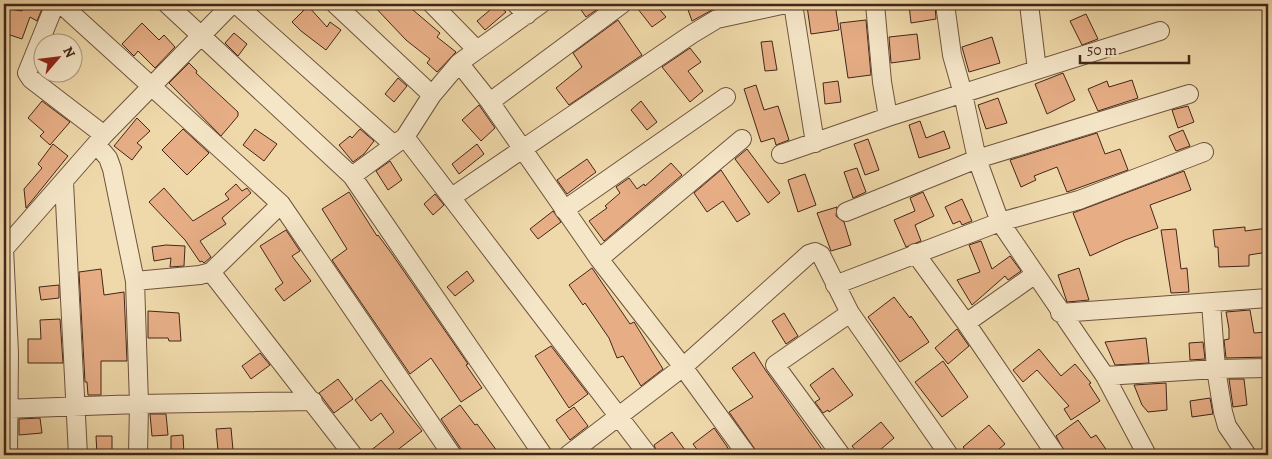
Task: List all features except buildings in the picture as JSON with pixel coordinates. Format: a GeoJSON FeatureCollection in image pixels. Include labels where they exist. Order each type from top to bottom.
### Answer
{"type":"FeatureCollection","features":[{"type":"Feature","properties":{"kind":"street"},"geometry":{"type":"LineString","coordinates":[[55,4],[27,73],[31,79],[100,140],[112,169],[135,281],[139,404],[138,455]]}},
{"type":"Feature","properties":{"kind":"street"},"geometry":{"type":"LineString","coordinates":[[61,4],[281,204],[452,455]]}},
{"type":"Feature","properties":{"kind":"street"},"geometry":{"type":"LineString","coordinates":[[167,4],[352,176],[543,455]]}},
{"type":"Feature","properties":{"kind":"street"},"geometry":{"type":"LineString","coordinates":[[8,455],[4,249],[100,140],[201,34],[234,4],[399,141],[452,197],[648,455]]}},
{"type":"Feature","properties":{"kind":"street"},"geometry":{"type":"LineString","coordinates":[[335,4],[432,95]]}},
{"type":"Feature","properties":{"kind":"street"},"geometry":{"type":"LineString","coordinates":[[432,4],[476,49]]}},
{"type":"Feature","properties":{"kind":"street"},"geometry":{"type":"LineString","coordinates":[[352,176],[399,141],[432,95],[459,62],[522,9],[541,4]]}},
{"type":"Feature","properties":{"kind":"street"},"geometry":{"type":"LineString","coordinates":[[490,102],[622,4]]}},
{"type":"Feature","properties":{"kind":"street"},"geometry":{"type":"LineString","coordinates":[[452,197],[692,34],[717,20],[786,4]]}},
{"type":"Feature","properties":{"kind":"street"},"geometry":{"type":"LineString","coordinates":[[793,4],[815,143]]}},
{"type":"Feature","properties":{"kind":"street"},"geometry":{"type":"LineString","coordinates":[[875,4],[882,82],[888,117]]}},
{"type":"Feature","properties":{"kind":"street"},"geometry":{"type":"LineString","coordinates":[[945,4],[952,55],[963,94],[977,159],[1000,222],[1060,313],[1105,376],[1147,455]]}},
{"type":"Feature","properties":{"kind":"street"},"geometry":{"type":"LineString","coordinates":[[1028,4],[1037,70]]}},
{"type":"Feature","properties":{"kind":"street"},"geometry":{"type":"LineString","coordinates":[[781,154],[888,117],[1160,31]]}},
{"type":"Feature","properties":{"kind":"street"},"geometry":{"type":"LineString","coordinates":[[459,62],[490,102],[599,259],[683,367],[747,455]]}},
{"type":"Feature","properties":{"kind":"street"},"geometry":{"type":"LineString","coordinates":[[846,212],[977,159],[1189,94]]}},
{"type":"Feature","properties":{"kind":"street"},"geometry":{"type":"LineString","coordinates":[[564,210],[726,97]]}},
{"type":"Feature","properties":{"kind":"street"},"geometry":{"type":"LineString","coordinates":[[599,259],[742,140]]}},
{"type":"Feature","properties":{"kind":"street"},"geometry":{"type":"LineString","coordinates":[[835,285],[1000,222],[1079,200],[1204,152]]}},
{"type":"Feature","properties":{"kind":"street"},"geometry":{"type":"LineString","coordinates":[[64,182],[78,455]]}},
{"type":"Feature","properties":{"kind":"street"},"geometry":{"type":"LineString","coordinates":[[135,281],[200,275],[211,272],[281,204]]}},
{"type":"Feature","properties":{"kind":"street"},"geometry":{"type":"LineString","coordinates":[[568,455],[683,367],[811,252],[818,253],[821,256],[850,313],[949,455]]}},
{"type":"Feature","properties":{"kind":"street"},"geometry":{"type":"LineString","coordinates":[[915,253],[966,323],[1056,455]]}},
{"type":"Feature","properties":{"kind":"street"},"geometry":{"type":"LineString","coordinates":[[211,272],[313,401],[353,455]]}},
{"type":"Feature","properties":{"kind":"street"},"geometry":{"type":"LineString","coordinates":[[966,323],[1034,274]]}},
{"type":"Feature","properties":{"kind":"street"},"geometry":{"type":"LineString","coordinates":[[1060,313],[1268,298]]}},
{"type":"Feature","properties":{"kind":"street"},"geometry":{"type":"LineString","coordinates":[[1211,303],[1216,369],[1227,426],[1247,455]]}},
{"type":"Feature","properties":{"kind":"street"},"geometry":{"type":"LineString","coordinates":[[841,455],[775,365],[850,313]]}},
{"type":"Feature","properties":{"kind":"street"},"geometry":{"type":"LineString","coordinates":[[1105,376],[1216,369],[1268,368]]}},
{"type":"Feature","properties":{"kind":"street"},"geometry":{"type":"LineString","coordinates":[[6,409],[139,404],[313,401]]}}]}
